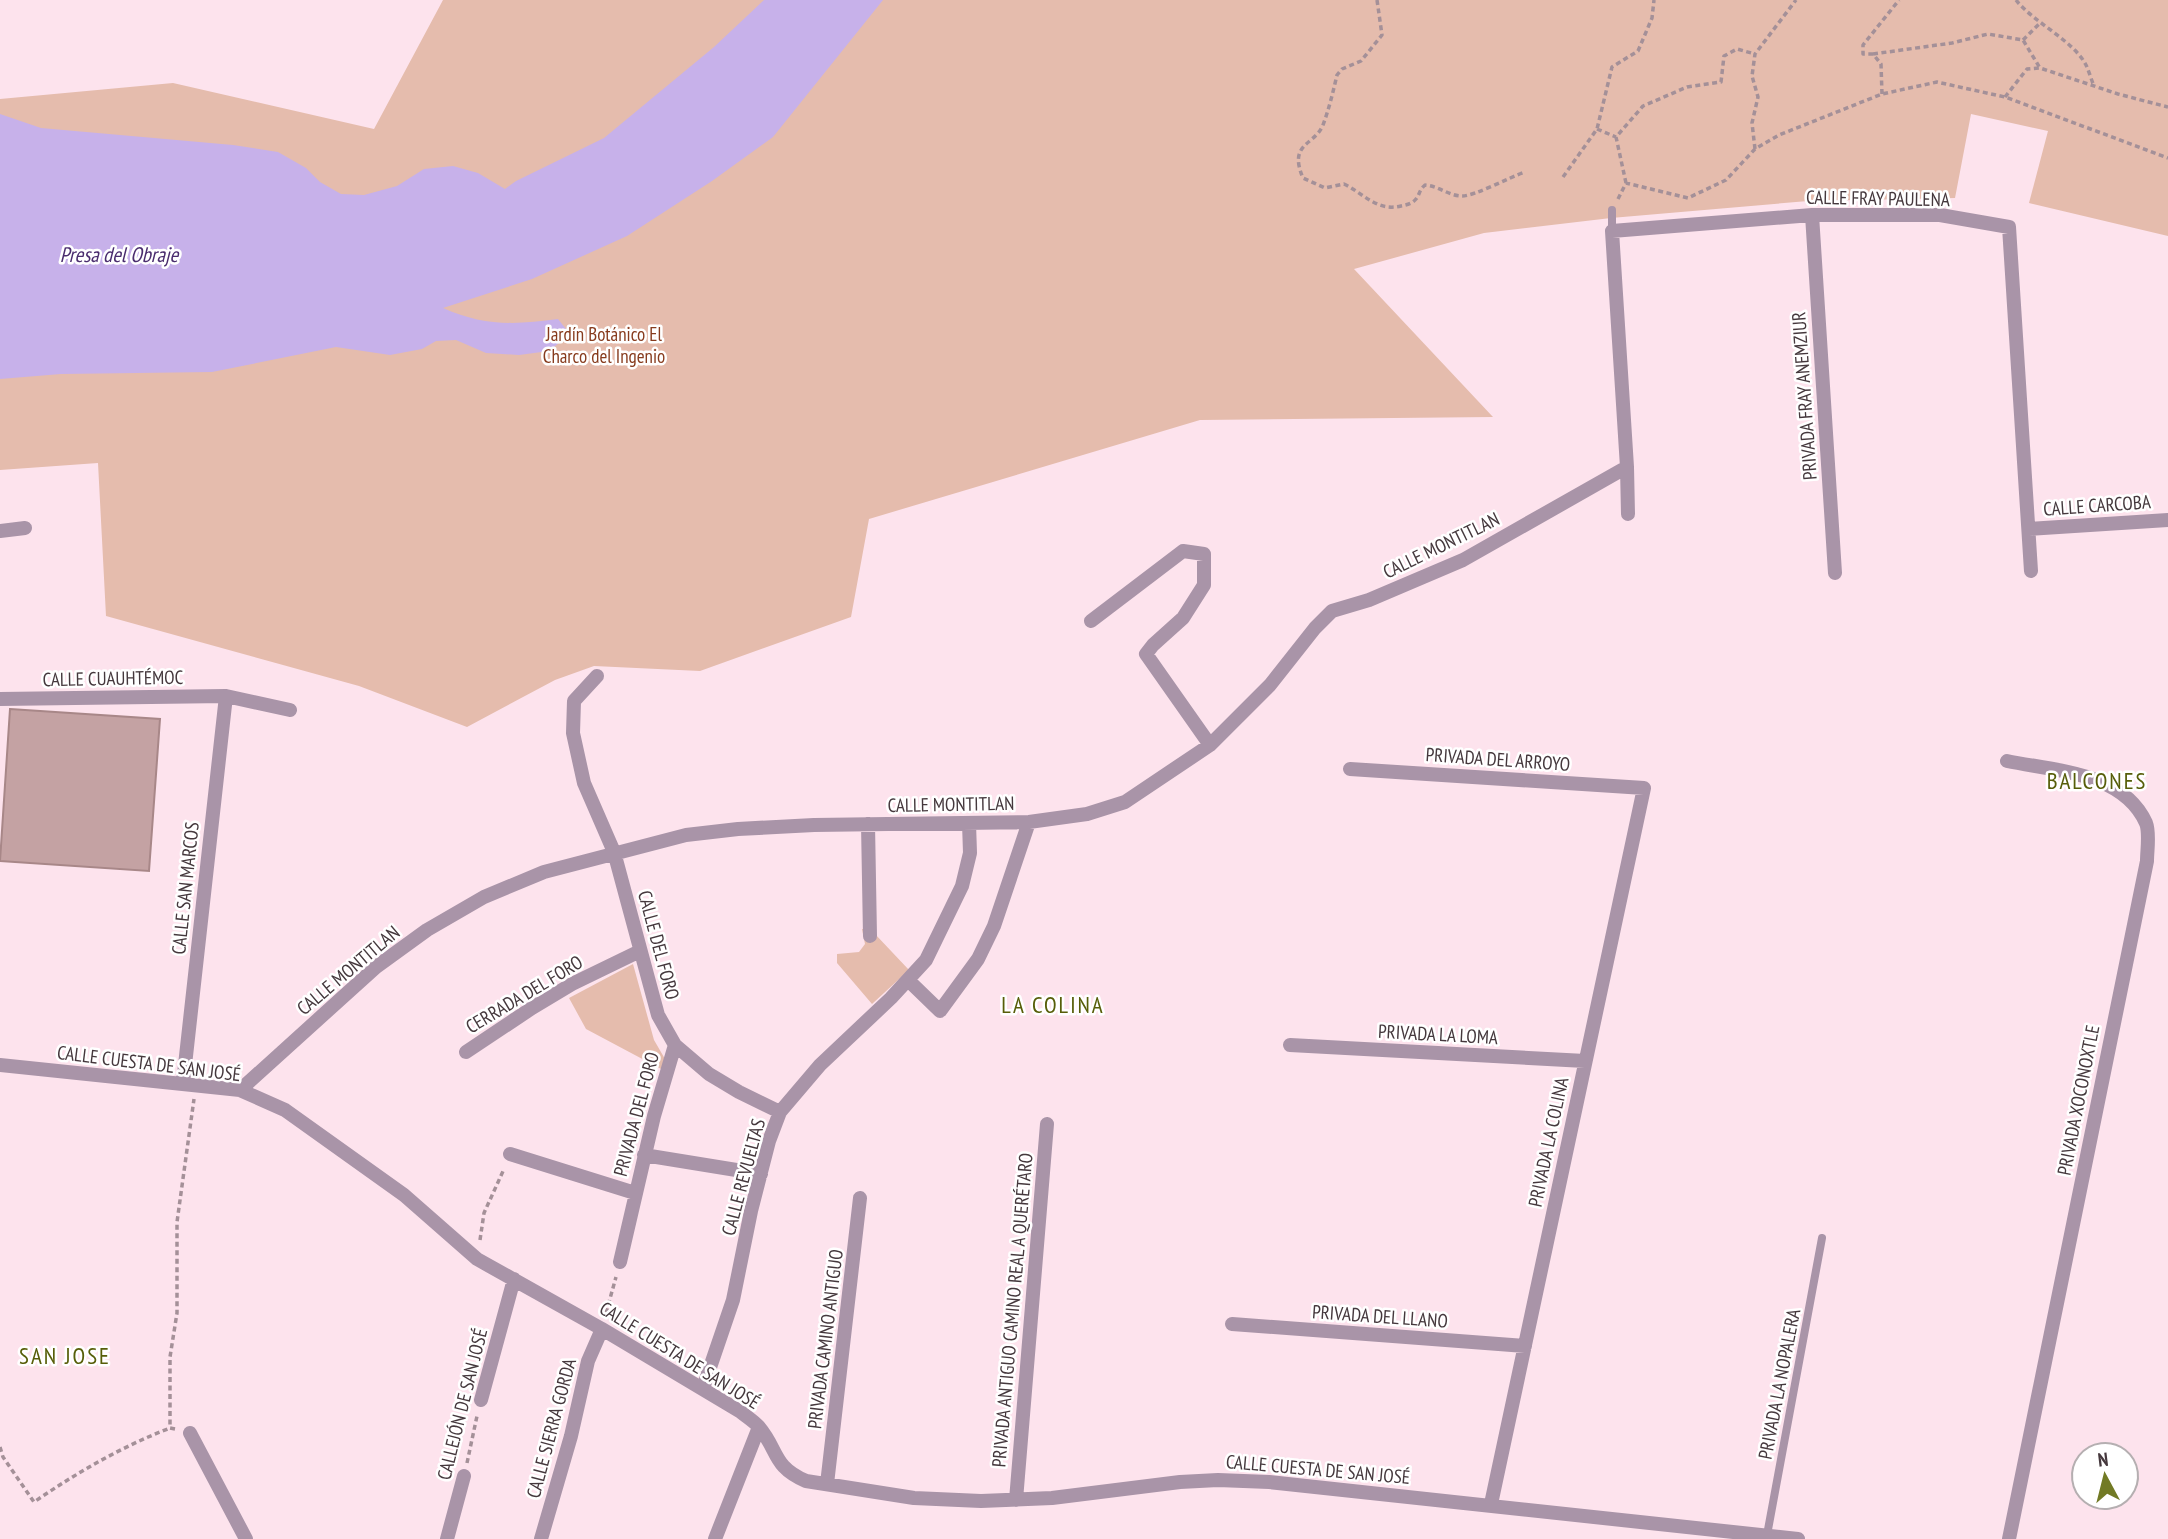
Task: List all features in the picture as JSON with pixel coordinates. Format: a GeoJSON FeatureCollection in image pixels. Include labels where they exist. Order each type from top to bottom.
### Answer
{"type":"FeatureCollection","features":[{"type":"Feature","properties":{"kind":"street","name":"CALLE FRAY PAULENA"},"geometry":{"type":"LineString","coordinates":[[1612,231],[1812,215],[1940,215],[2009,226],[2029,529]]}},
{"type":"Feature","properties":{"kind":"street","name":"PRIVADA FRAY ANEMZIUR"},"geometry":{"type":"LineString","coordinates":[[1812,215],[1835,573]]}},
{"type":"Feature","properties":{"kind":"street"},"geometry":{"type":"LineString","coordinates":[[1612,231],[1628,514]]}},
{"type":"Feature","properties":{"kind":"street","name":"CALLE MONTITLAN"},"geometry":{"type":"LineString","coordinates":[[240,1090],[376,967],[427,930],[484,897],[544,872],[686,835],[738,829],[867,824],[1029,822],[1087,814],[1125,802],[1210,745],[1270,685],[1315,628],[1332,611],[1369,600],[1462,560],[1627,467]]}},
{"type":"Feature","properties":{"kind":"street","name":"CALLE CARCOBA"},"geometry":{"type":"LineString","coordinates":[[2029,529],[2168,520]]}},
{"type":"Feature","properties":{"kind":"street"},"geometry":{"type":"LineString","coordinates":[[0,531],[25,528]]}},
{"type":"Feature","properties":{"kind":"street"},"geometry":{"type":"LineString","coordinates":[[2029,529],[2031,571]]}},
{"type":"Feature","properties":{"kind":"street"},"geometry":{"type":"LineString","coordinates":[[1091,621],[1183,551],[1204,554],[1204,585],[1183,618],[1146,654],[1210,745]]}},
{"type":"Feature","properties":{"kind":"street","name":"CALLE DEL FORO"},"geometry":{"type":"LineString","coordinates":[[597,676],[574,701],[573,733],[584,783],[614,852],[657,1015],[675,1045],[709,1074],[739,1093],[780,1112]]}},
{"type":"Feature","properties":{"kind":"street","name":"CALLE CUAUHTÉMOC"},"geometry":{"type":"LineString","coordinates":[[0,699],[226,696],[290,710]]}},
{"type":"Feature","properties":{"kind":"street","name":"CALLE SAN MARCOS"},"geometry":{"type":"LineString","coordinates":[[190,1084],[226,696]]}},
{"type":"Feature","properties":{"kind":"street","name":"PRIVADA XOCONOXTLE"},"geometry":{"type":"LineString","coordinates":[[2007,761],[2098,780],[2129,798],[2147,825],[2147,861],[2009,1539]]}},
{"type":"Feature","properties":{"kind":"street","name":"PRIVADA DEL ARROYO"},"geometry":{"type":"LineString","coordinates":[[1350,769],[1644,788]]}},
{"type":"Feature","properties":{"kind":"street","name":"PRIVADA LA COLINA"},"geometry":{"type":"LineString","coordinates":[[1491,1504],[1644,788]]}},
{"type":"Feature","properties":{"kind":"street"},"geometry":{"type":"LineString","coordinates":[[908,980],[940,1011],[978,959],[989,937],[1029,822]]}},
{"type":"Feature","properties":{"kind":"street"},"geometry":{"type":"LineString","coordinates":[[867,824],[870,936]]}},
{"type":"Feature","properties":{"kind":"street","name":"CALLE REVUELTAS"},"geometry":{"type":"LineString","coordinates":[[703,1388],[733,1300],[761,1174],[780,1112],[820,1065],[926,960],[962,886],[970,853],[969,824]]}},
{"type":"Feature","properties":{"kind":"street","name":"CERRADA DEL FORO"},"geometry":{"type":"LineString","coordinates":[[466,1052],[572,984],[640,951]]}},
{"type":"Feature","properties":{"kind":"street","name":"PRIVADA DEL FORO"},"geometry":{"type":"LineString","coordinates":[[620,1262],[635,1193],[675,1045]]}},
{"type":"Feature","properties":{"kind":"street","name":"PRIVADA LA LOMA"},"geometry":{"type":"LineString","coordinates":[[1290,1045],[1585,1061]]}},
{"type":"Feature","properties":{"kind":"street","name":"CALLE CUESTA DE SAN JOSÉ"},"geometry":{"type":"LineString","coordinates":[[0,1065],[240,1090],[285,1111],[404,1195],[477,1259],[602,1329],[741,1412],[759,1427],[778,1460],[790,1474],[806,1481],[914,1498],[981,1501],[1052,1498],[1180,1482],[1269,1482],[1798,1539]]}},
{"type":"Feature","properties":{"kind":"street","name":"PRIVADA ANTIGUO CAMINO REAL A QUERÉTARO"},"geometry":{"type":"LineString","coordinates":[[1016,1500],[1047,1124]]}},
{"type":"Feature","properties":{"kind":"street","name":"PRIVADA DEL FORO"},"geometry":{"type":"LineString","coordinates":[[510,1154],[635,1193]]}},
{"type":"Feature","properties":{"kind":"street"},"geometry":{"type":"LineString","coordinates":[[645,1155],[761,1174]]}},
{"type":"Feature","properties":{"kind":"street","name":"PRIVADA CAMINO ANTIGUO"},"geometry":{"type":"LineString","coordinates":[[827,1484],[860,1198]]}},
{"type":"Feature","properties":{"kind":"street","name":"CALLEJÓN DE SAN JOSÉ"},"geometry":{"type":"LineString","coordinates":[[481,1400],[514,1279]]}},
{"type":"Feature","properties":{"kind":"street","name":"PRIVADA DEL LLANO"},"geometry":{"type":"LineString","coordinates":[[1232,1324],[1525,1346]]}},
{"type":"Feature","properties":{"kind":"street","name":"CALLE SIERRA GORDA"},"geometry":{"type":"LineString","coordinates":[[541,1539],[571,1436],[588,1361],[602,1329]]}},
{"type":"Feature","properties":{"kind":"street"},"geometry":{"type":"LineString","coordinates":[[715,1539],[759,1427]]}},
{"type":"Feature","properties":{"kind":"street"},"geometry":{"type":"LineString","coordinates":[[190,1433],[246,1539]]}},
{"type":"Feature","properties":{"kind":"street","name":"CALLEJÓN DE SAN JOSÉ"},"geometry":{"type":"LineString","coordinates":[[447,1539],[464,1476]]}},
{"type":"Feature","properties":{"kind":"lane"},"geometry":{"type":"LineString","coordinates":[[1612,210],[1612,231]]}},
{"type":"Feature","properties":{"kind":"lane","name":"PRIVADA LA NOPALERA"},"geometry":{"type":"LineString","coordinates":[[1767,1535],[1822,1238]]}},
{"type":"Feature","properties":{"kind":"path"},"geometry":{"type":"LineString","coordinates":[[1377,0],[1382,35],[1361,61],[1342,69],[1337,75],[1321,129],[1302,147],[1299,169],[1303,178],[1325,188],[1344,184],[1379,206],[1394,208],[1408,205],[1425,186],[1440,188],[1453,195],[1470,195],[1525,172]]}},
{"type":"Feature","properties":{"kind":"path"},"geometry":{"type":"LineString","coordinates":[[1563,177],[1597,129],[1612,67],[1638,51],[1652,18],[1654,0]]}},
{"type":"Feature","properties":{"kind":"path"},"geometry":{"type":"LineString","coordinates":[[1755,149],[1752,123],[1758,97],[1752,76],[1755,54],[1796,0]]}},
{"type":"Feature","properties":{"kind":"path"},"geometry":{"type":"LineString","coordinates":[[1899,0],[1863,45],[1863,54],[1952,43],[1988,34],[2023,40],[2040,68]]}},
{"type":"Feature","properties":{"kind":"path"},"geometry":{"type":"LineString","coordinates":[[2016,0],[2025,12],[2041,22],[2085,62],[2094,86]]}},
{"type":"Feature","properties":{"kind":"path"},"geometry":{"type":"LineString","coordinates":[[2023,40],[2041,22]]}},
{"type":"Feature","properties":{"kind":"path"},"geometry":{"type":"LineString","coordinates":[[1616,137],[1643,106],[1687,87],[1721,82],[1724,56],[1737,49],[1755,54]]}},
{"type":"Feature","properties":{"kind":"path"},"geometry":{"type":"LineString","coordinates":[[1873,54],[1881,64],[1882,94]]}},
{"type":"Feature","properties":{"kind":"path"},"geometry":{"type":"LineString","coordinates":[[2005,97],[2027,69],[2040,68],[2168,107]]}},
{"type":"Feature","properties":{"kind":"path"},"geometry":{"type":"LineString","coordinates":[[1626,183],[1688,198],[1726,180],[1755,149],[1779,135],[1882,94],[1937,82],[2005,97],[2168,158]]}},
{"type":"Feature","properties":{"kind":"path"},"geometry":{"type":"LineString","coordinates":[[1597,129],[1616,137]]}},
{"type":"Feature","properties":{"kind":"path"},"geometry":{"type":"LineString","coordinates":[[1612,210],[1626,183],[1616,137]]}},
{"type":"Feature","properties":{"kind":"path"},"geometry":{"type":"LineString","coordinates":[[170,1427],[170,1357],[177,1313],[177,1222],[190,1084]]}},
{"type":"Feature","properties":{"kind":"path"},"geometry":{"type":"LineString","coordinates":[[477,1259],[484,1213],[510,1154]]}},
{"type":"Feature","properties":{"kind":"path"},"geometry":{"type":"LineString","coordinates":[[602,1329],[620,1262]]}},
{"type":"Feature","properties":{"kind":"path","name":"CALLEJÓN DE SAN JOSÉ"},"geometry":{"type":"LineString","coordinates":[[464,1476],[481,1400]]}},
{"type":"Feature","properties":{"kind":"path"},"geometry":{"type":"LineString","coordinates":[[0,1447],[3,1457],[34,1502],[83,1469],[170,1427],[190,1433]]}},
{"type":"Feature","properties":{"kind":"green space","name":"Jardín Botánico El Charco del Ingenio"},"geometry":{"type":"Polygon","coordinates":[[[443,0],[2168,0],[2168,236],[2029,203],[2048,131],[1971,114],[1955,198],[1808,201],[1611,218],[1484,233],[1354,269],[1493,417],[1200,420],[869,519],[851,617],[700,671],[594,666],[555,680],[467,727],[359,686],[106,616],[98,463],[0,470],[0,99],[173,83],[374,129],[443,0]]]}},
{"type":"Feature","properties":{"kind":"green space"},"geometry":{"type":"Polygon","coordinates":[[[874,928],[875,934],[909,970],[872,1004],[837,963],[837,954],[859,952],[865,944],[862,929],[874,928]]]}},
{"type":"Feature","properties":{"kind":"green space"},"geometry":{"type":"Polygon","coordinates":[[[633,964],[654,1040],[665,1059],[663,1070],[586,1029],[569,998],[633,964]]]}},
{"type":"Feature","properties":{"kind":"water","name":"Presa del Obraje"},"geometry":{"type":"Polygon","coordinates":[[[764,0],[883,0],[773,137],[712,181],[627,236],[532,279],[443,308],[486,321],[528,322],[558,319],[570,334],[549,351],[519,355],[486,353],[456,340],[436,341],[422,349],[390,355],[336,347],[212,372],[61,374],[0,379],[0,114],[41,128],[233,145],[278,152],[306,168],[320,182],[341,194],[364,195],[397,186],[424,169],[453,166],[478,173],[505,189],[604,138],[714,47],[764,0]]]}},
{"type":"Feature","properties":{"kind":"building"},"geometry":{"type":"Polygon","coordinates":[[[10,709],[160,719],[149,871],[0,861],[10,709]]]}},
{"type":"Feature","properties":{"kind":"district","name":"BALCONES"},"geometry":{"type":"Point","coordinates":[2097,780]}},
{"type":"Feature","properties":{"kind":"district","name":"LA COLINA"},"geometry":{"type":"Point","coordinates":[1053,1004]}},
{"type":"Feature","properties":{"kind":"district","name":"SAN JOSE"},"geometry":{"type":"Point","coordinates":[65,1355]}}]}
